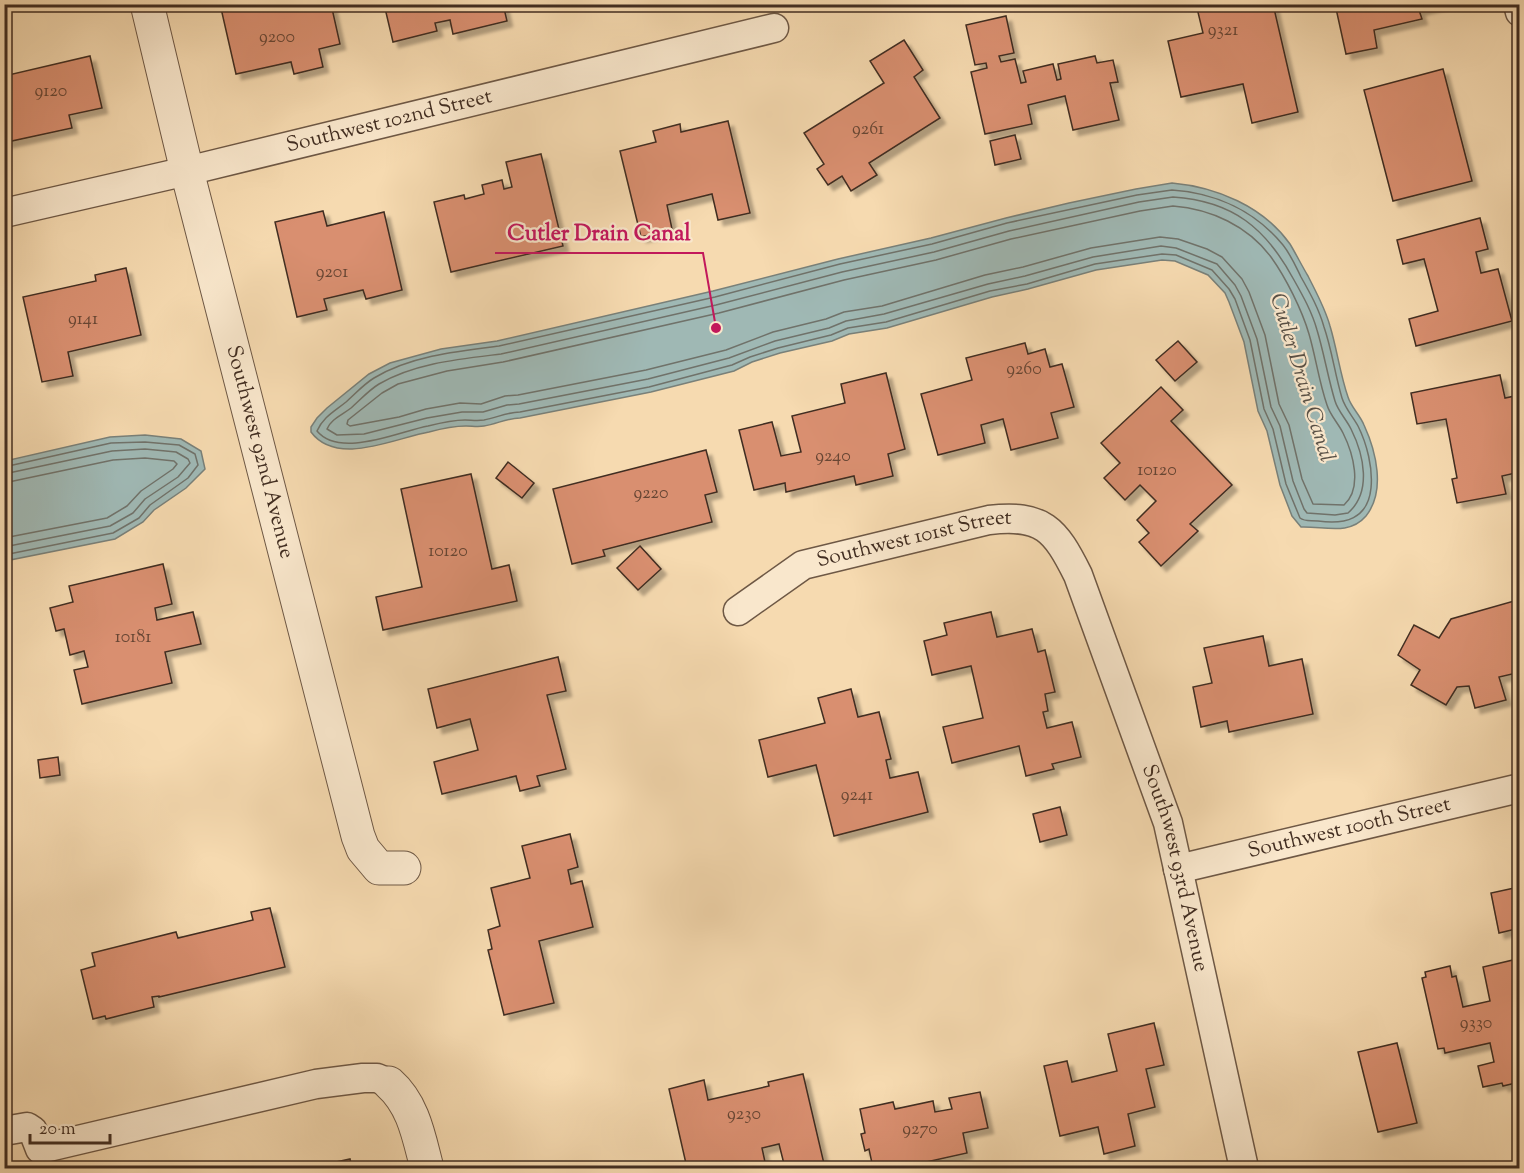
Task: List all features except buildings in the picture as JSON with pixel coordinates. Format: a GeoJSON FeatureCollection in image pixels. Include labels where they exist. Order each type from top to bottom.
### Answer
{"type":"FeatureCollection","features":[{"type":"Feature","properties":{"kind":"street","name":"Southwest 92nd Avenue"},"geometry":{"type":"LineString","coordinates":[[147,4],[187,171],[358,836],[363,849],[379,868],[404,868]]}},
{"type":"Feature","properties":{"kind":"street"},"geometry":{"type":"LineString","coordinates":[[1518,4],[1520,12]]}},
{"type":"Feature","properties":{"kind":"street","name":"Southwest 102nd Street"},"geometry":{"type":"LineString","coordinates":[[4,213],[187,171],[774,28]]}},
{"type":"Feature","properties":{"kind":"street","name":"Southwest 101st Street"},"geometry":{"type":"LineString","coordinates":[[738,611],[803,565],[989,520],[1017,518],[1041,525],[1062,546],[1078,575]]}},
{"type":"Feature","properties":{"kind":"street","name":"Southwest 93rd Avenue"},"geometry":{"type":"LineString","coordinates":[[1078,575],[1168,823],[1244,1168]]}},
{"type":"Feature","properties":{"kind":"street","name":"Southwest 100th Street"},"geometry":{"type":"LineString","coordinates":[[1178,869],[1520,788]]}},
{"type":"Feature","properties":{"kind":"street"},"geometry":{"type":"LineString","coordinates":[[4,1131],[27,1127],[33,1131],[40,1149],[316,1084],[377,1078],[389,1083],[401,1094],[411,1112],[427,1168]]}},
{"type":"Feature","properties":{"kind":"water"},"geometry":{"type":"Polygon","coordinates":[[[1172,183],[1222,194],[1252,209],[1266,219],[1290,244],[1308,276],[1328,319],[1348,397],[1364,425],[1375,459],[1376,495],[1366,516],[1352,526],[1336,529],[1301,527],[1292,516],[1280,485],[1267,431],[1258,411],[1244,342],[1225,293],[1208,275],[1175,261],[1162,260],[1096,270],[887,328],[849,334],[832,341],[780,353],[752,362],[734,371],[651,392],[489,425],[447,428],[384,444],[351,449],[336,448],[322,442],[311,432],[311,427],[317,418],[327,408],[369,374],[390,363],[441,349],[497,341],[713,291],[1069,203],[1172,183]]]}},
{"type":"Feature","properties":{"kind":"water"},"geometry":{"type":"Polygon","coordinates":[[[145,435],[181,439],[201,451],[205,469],[186,488],[154,510],[143,522],[115,539],[5,561],[5,461],[110,437],[145,435]]]}},
{"type":"Feature","properties":{"kind":"place","name":"Cutler Drain Canal"},"geometry":{"type":"Point","coordinates":[716,328]}}]}
